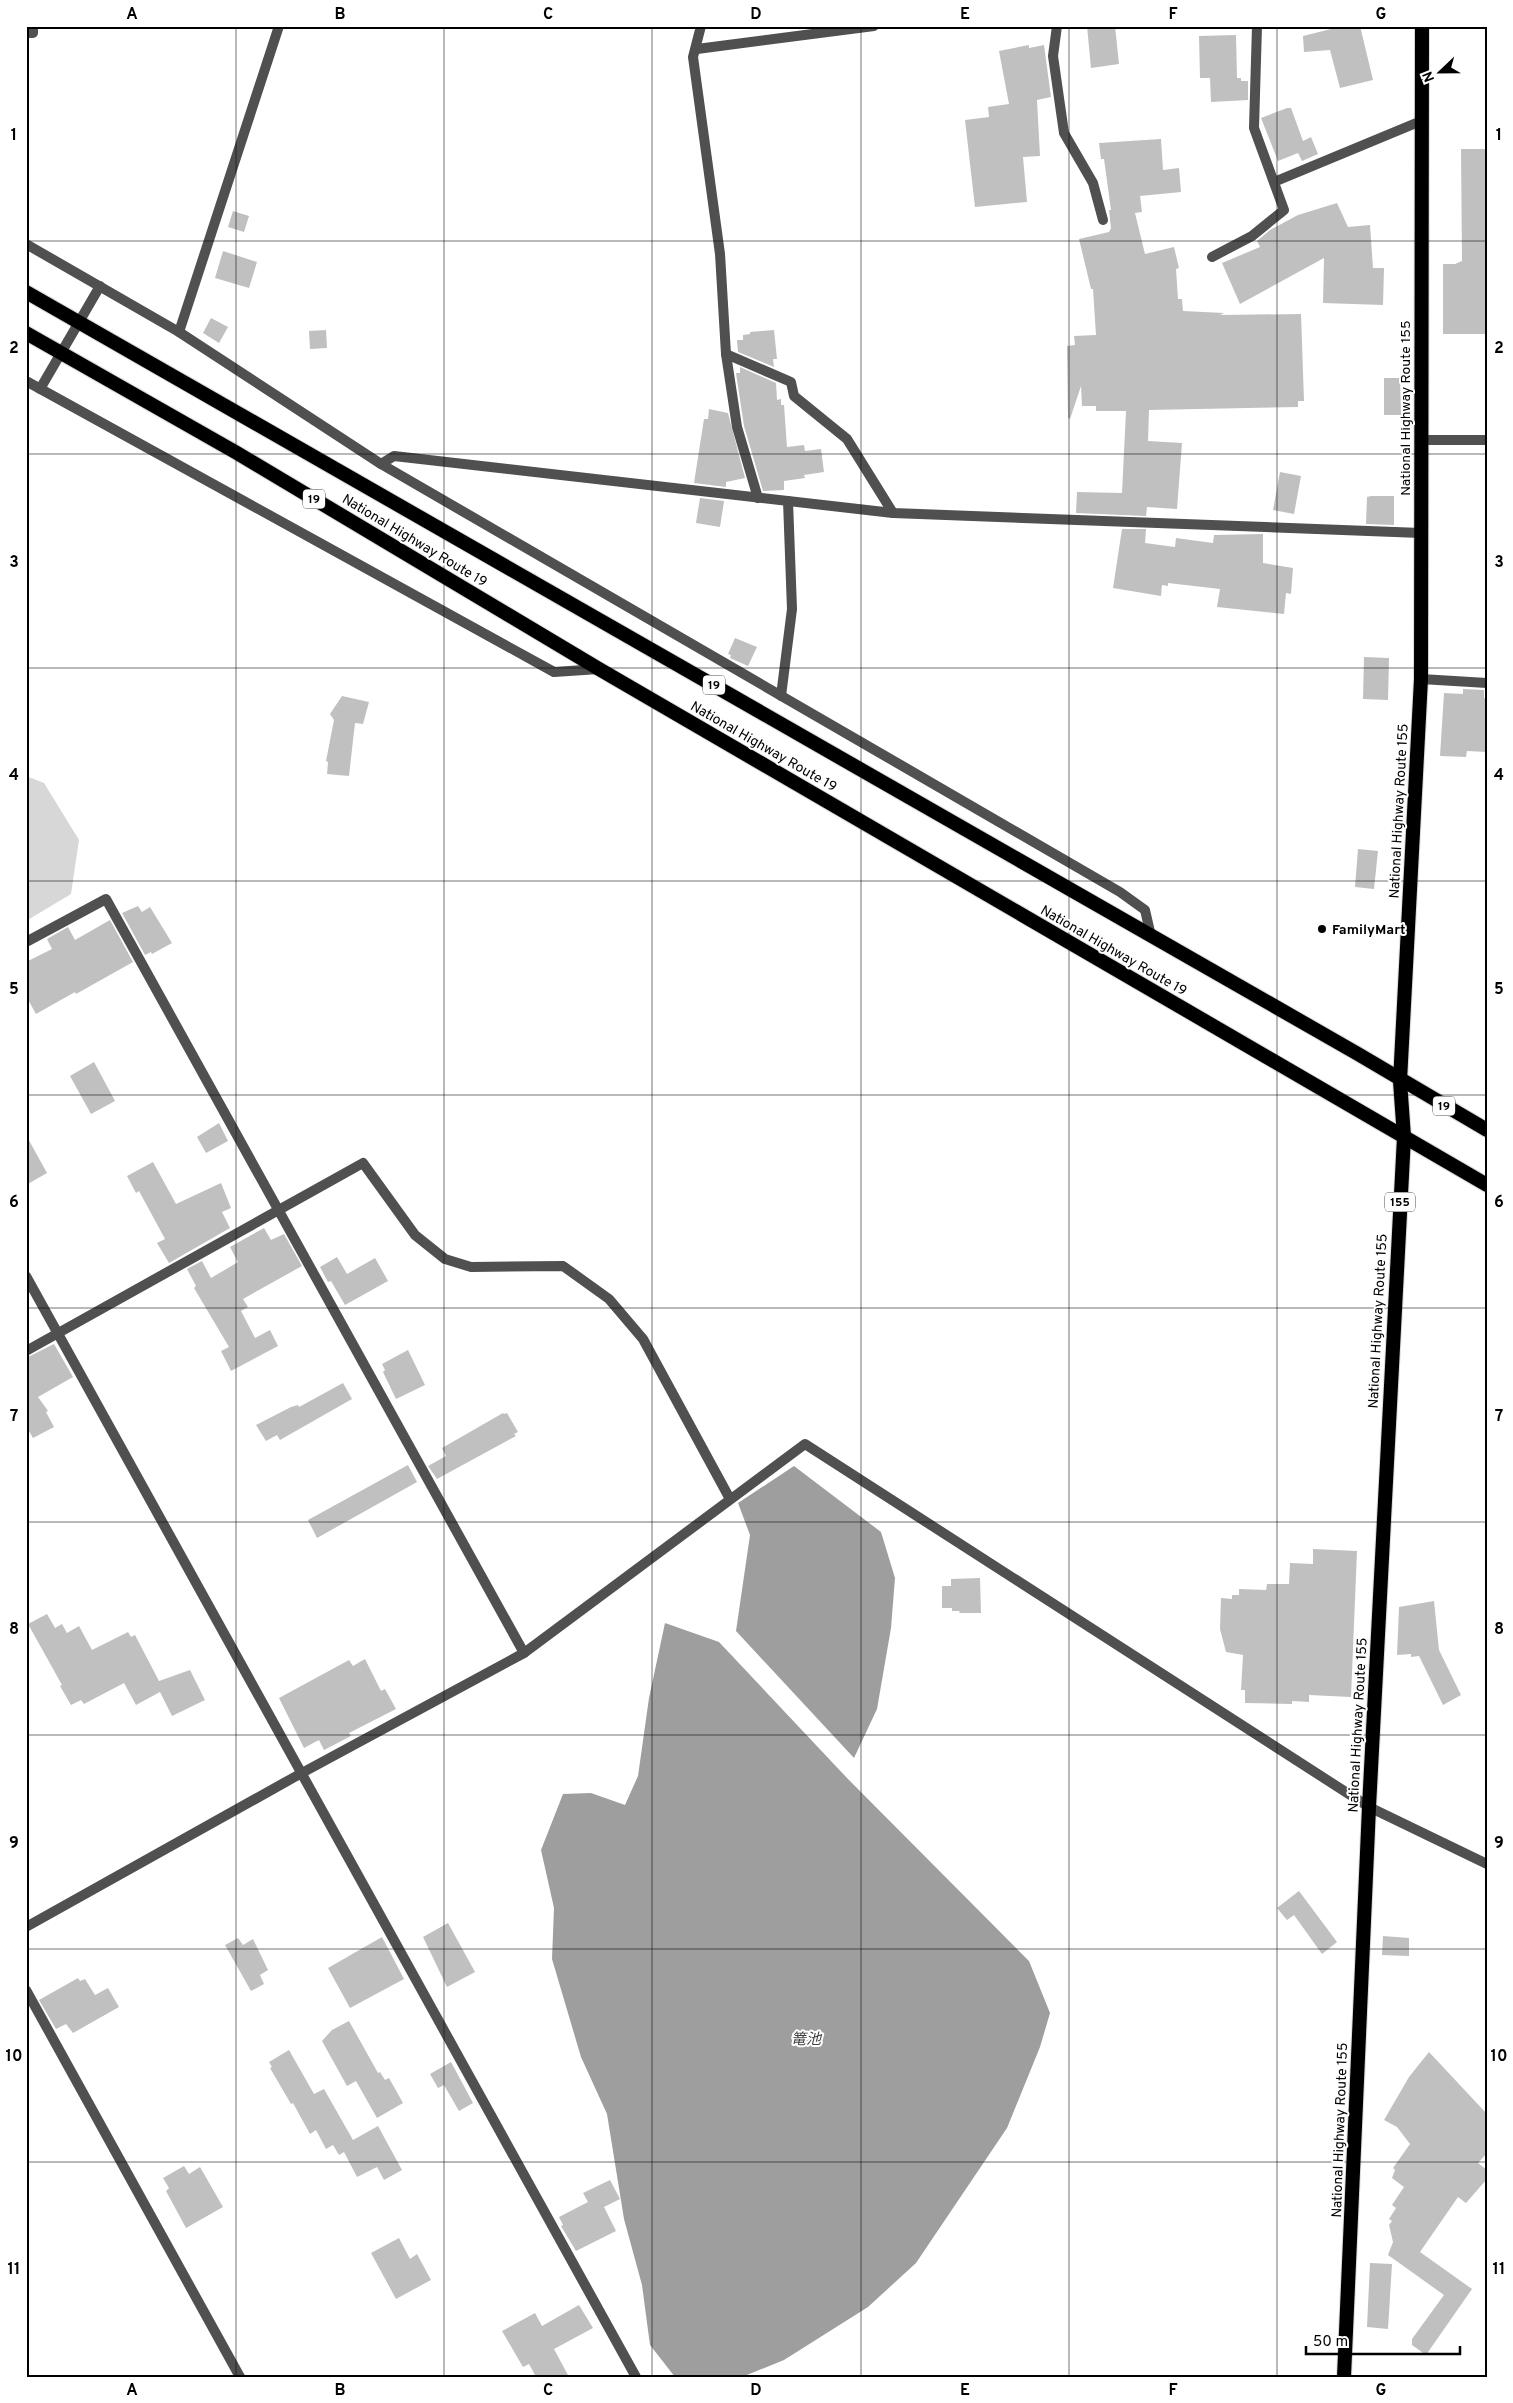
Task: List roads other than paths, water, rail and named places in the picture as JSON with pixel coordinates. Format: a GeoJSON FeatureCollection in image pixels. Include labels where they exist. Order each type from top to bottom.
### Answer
{"type":"FeatureCollection","features":[{"type":"Feature","properties":{"kind":"highway","name":"National Highway Route 155"},"geometry":{"type":"LineString","coordinates":[[1344,2377],[1369,1807],[1404,1137],[1400,1081],[1421,679],[1422,26]]}},
{"type":"Feature","properties":{"kind":"highway","name":"National Highway Route 19"},"geometry":{"type":"LineString","coordinates":[[26,292],[1487,1130]]}},
{"type":"Feature","properties":{"kind":"highway","name":"National Highway Route 19"},"geometry":{"type":"LineString","coordinates":[[26,333],[237,453],[599,669],[1487,1185]]}},
{"type":"Feature","properties":{"kind":"street"},"geometry":{"type":"LineString","coordinates":[[26,33],[33,33],[33,26]]}},
{"type":"Feature","properties":{"kind":"street"},"geometry":{"type":"LineString","coordinates":[[179,332],[279,26]]}},
{"type":"Feature","properties":{"kind":"street"},"geometry":{"type":"LineString","coordinates":[[702,26],[697,49],[693,57],[720,254],[726,354],[737,426],[758,498]]}},
{"type":"Feature","properties":{"kind":"street"},"geometry":{"type":"LineString","coordinates":[[697,49],[874,26]]}},
{"type":"Feature","properties":{"kind":"street"},"geometry":{"type":"LineString","coordinates":[[1057,26],[1052,56],[1064,133],[1093,183],[1102,220]]}},
{"type":"Feature","properties":{"kind":"street"},"geometry":{"type":"LineString","coordinates":[[1212,257],[1252,236],[1284,210],[1254,128],[1257,26]]}},
{"type":"Feature","properties":{"kind":"street"},"geometry":{"type":"LineString","coordinates":[[1274,182],[1421,121]]}},
{"type":"Feature","properties":{"kind":"street"},"geometry":{"type":"LineString","coordinates":[[26,244],[179,332],[381,464],[1120,892],[1145,910],[1151,936]]}},
{"type":"Feature","properties":{"kind":"street"},"geometry":{"type":"LineString","coordinates":[[40,389],[100,286]]}},
{"type":"Feature","properties":{"kind":"street"},"geometry":{"type":"LineString","coordinates":[[726,354],[790,382],[794,396],[846,439],[893,513]]}},
{"type":"Feature","properties":{"kind":"street"},"geometry":{"type":"LineString","coordinates":[[26,382],[554,672],[599,669]]}},
{"type":"Feature","properties":{"kind":"street"},"geometry":{"type":"LineString","coordinates":[[1422,440],[1487,440]]}},
{"type":"Feature","properties":{"kind":"street"},"geometry":{"type":"LineString","coordinates":[[381,464],[394,456],[893,513],[1422,533]]}},
{"type":"Feature","properties":{"kind":"street"},"geometry":{"type":"LineString","coordinates":[[781,696],[792,609],[788,501]]}},
{"type":"Feature","properties":{"kind":"street"},"geometry":{"type":"LineString","coordinates":[[1421,679],[1487,684]]}},
{"type":"Feature","properties":{"kind":"street"},"geometry":{"type":"LineString","coordinates":[[26,942],[106,899],[524,1652]]}},
{"type":"Feature","properties":{"kind":"street"},"geometry":{"type":"LineString","coordinates":[[26,1351],[363,1162],[415,1235],[445,1259],[471,1267],[563,1266],[609,1299],[643,1339],[730,1499]]}},
{"type":"Feature","properties":{"kind":"street"},"geometry":{"type":"LineString","coordinates":[[26,1276],[300,1774],[636,2377]]}},
{"type":"Feature","properties":{"kind":"street"},"geometry":{"type":"LineString","coordinates":[[26,1927],[524,1652],[805,1444],[1369,1807],[1487,1864]]}},
{"type":"Feature","properties":{"kind":"street"},"geometry":{"type":"LineString","coordinates":[[26,1990],[240,2377]]}},
{"type":"Feature","properties":{"kind":"water"},"geometry":{"type":"Polygon","coordinates":[[[794,1466],[881,1532],[895,1578],[891,1628],[877,1709],[854,1758],[736,1631],[750,1535],[738,1503],[794,1466]]]}},
{"type":"Feature","properties":{"kind":"water","name":"篭池"},"geometry":{"type":"Polygon","coordinates":[[[665,1623],[719,1642],[847,1778],[1029,1961],[1050,2013],[1040,2047],[1007,2128],[916,2263],[868,2307],[784,2360],[742,2377],[675,2377],[650,2345],[642,2285],[624,2219],[607,2114],[581,2057],[552,1959],[554,1908],[541,1850],[563,1794],[591,1793],[625,1805],[638,1776],[649,1698],[665,1623]]]}},
{"type":"Feature","properties":{"kind":"place","name":"FamilyMart"},"geometry":{"type":"Point","coordinates":[1322,929]}}]}
